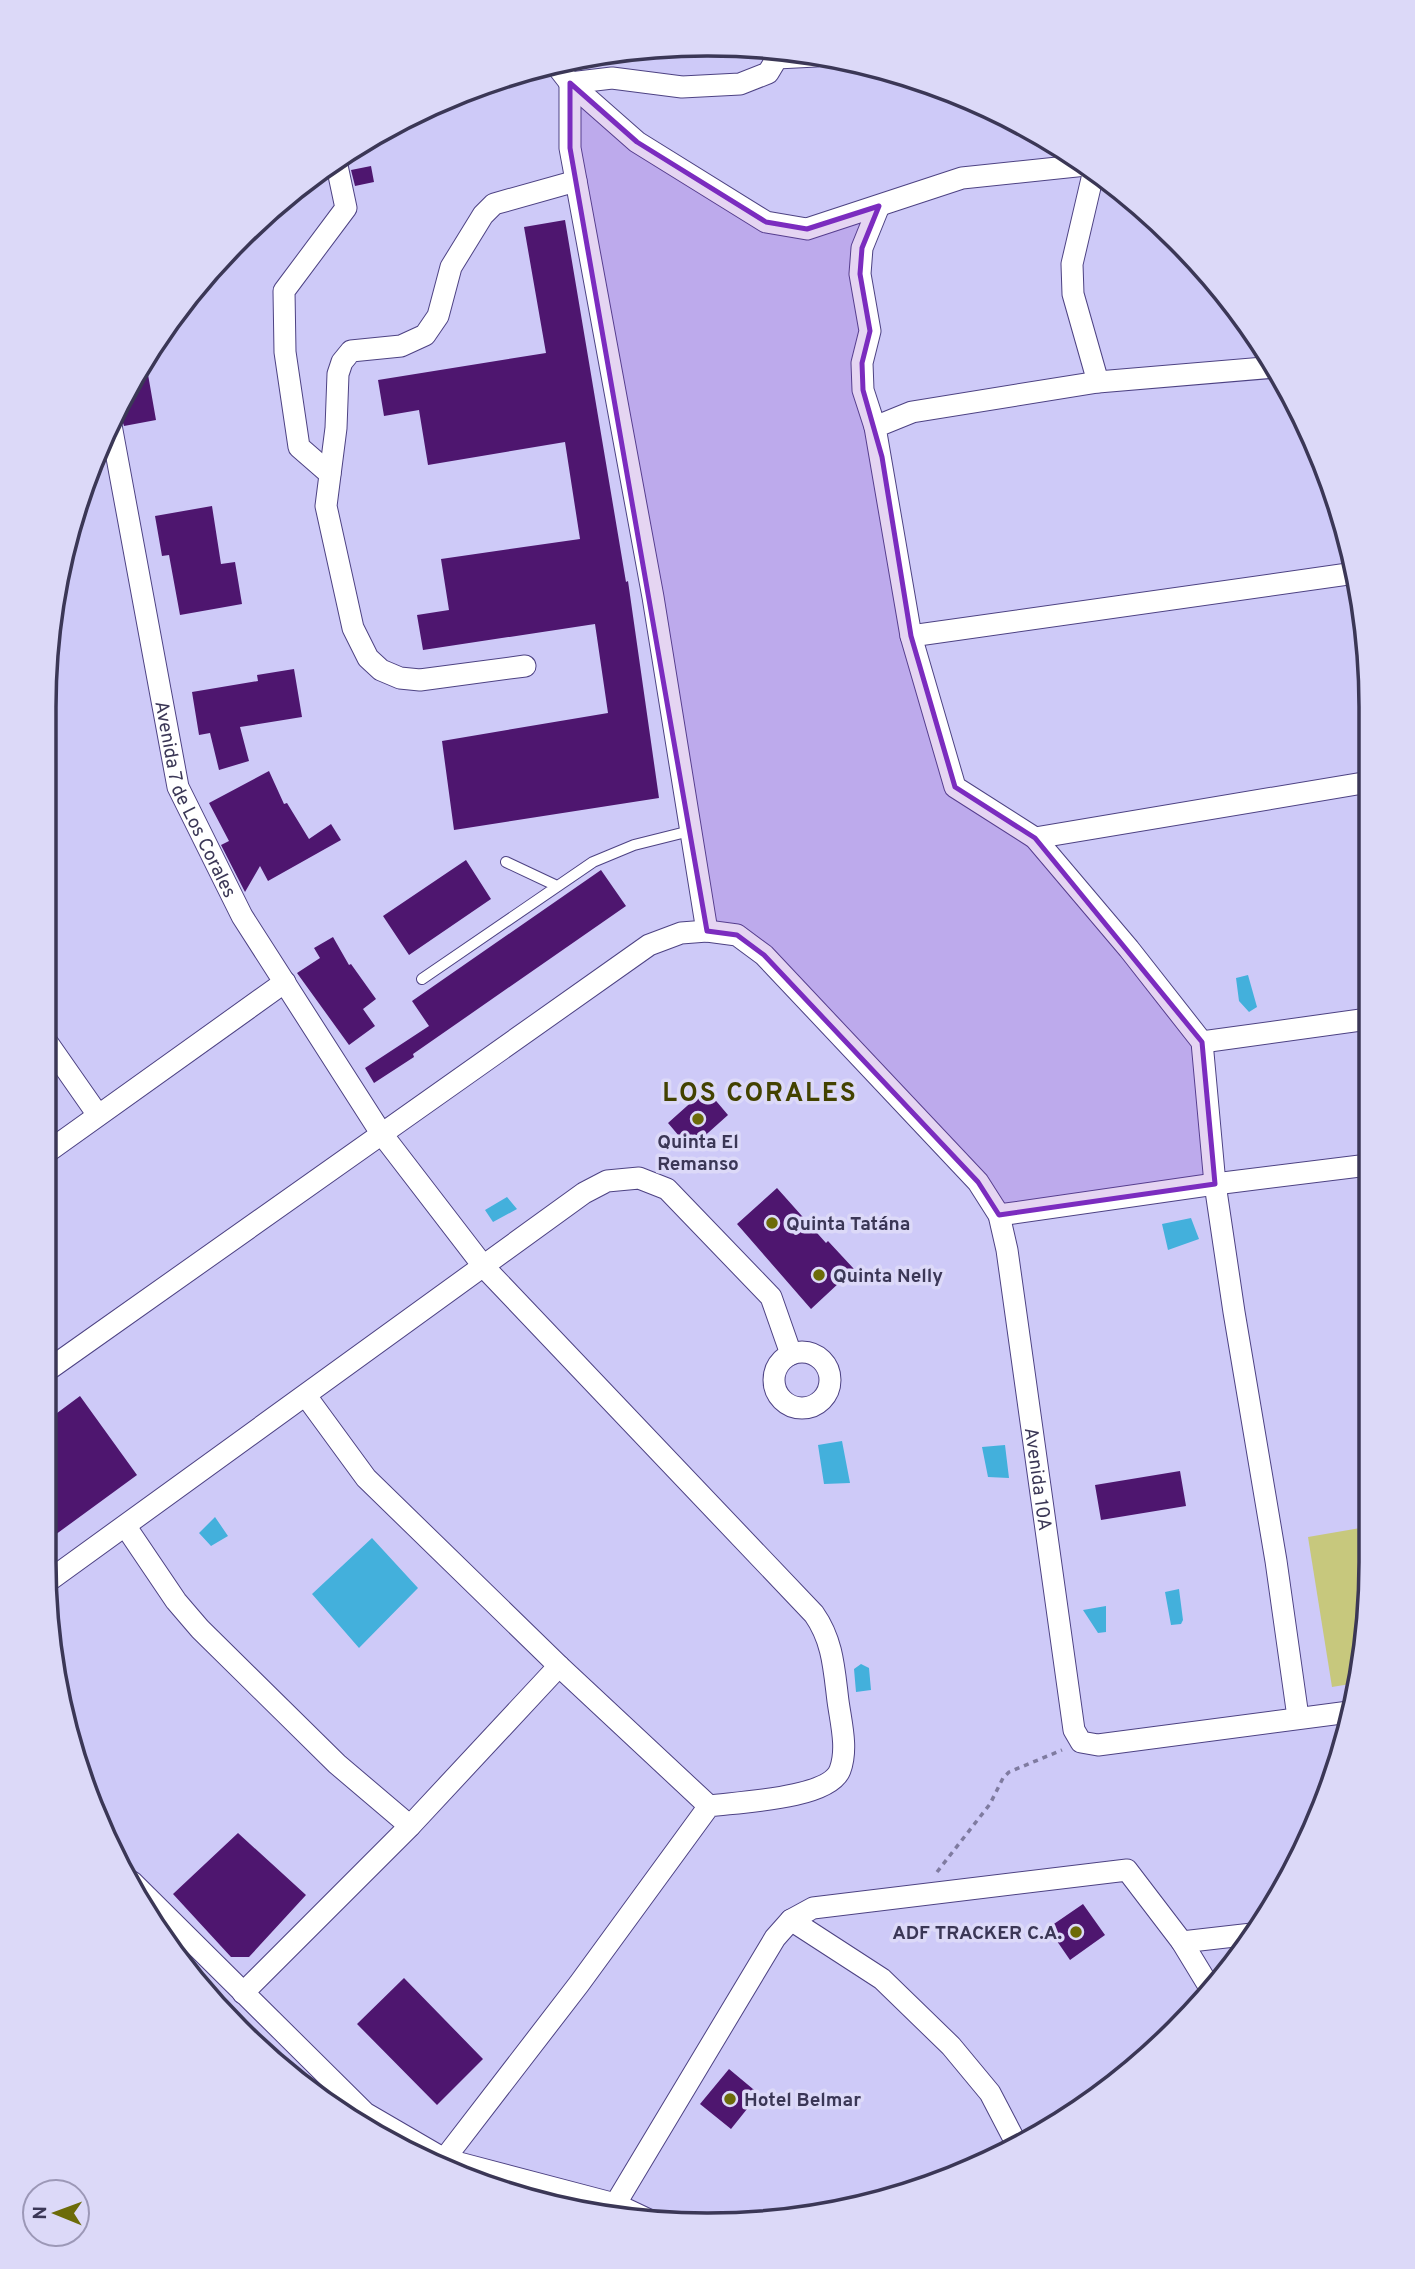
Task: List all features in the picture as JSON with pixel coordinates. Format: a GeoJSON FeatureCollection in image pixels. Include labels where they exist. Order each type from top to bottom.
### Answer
{"type":"FeatureCollection","features":[{"type":"Feature","properties":{"kind":"street"},"geometry":{"type":"LineString","coordinates":[[569,83],[612,78],[682,87],[740,84],[768,73],[777,60]]}},
{"type":"Feature","properties":{"kind":"street"},"geometry":{"type":"LineString","coordinates":[[562,73],[569,83],[637,142],[766,222],[807,229],[962,178],[1070,167]]}},
{"type":"Feature","properties":{"kind":"street"},"geometry":{"type":"LineString","coordinates":[[569,83],[570,148],[653,597],[706,931]]}},
{"type":"Feature","properties":{"kind":"street"},"geometry":{"type":"LineString","coordinates":[[330,474],[299,447],[285,352],[284,291],[345,208],[338,172]]}},
{"type":"Feature","properties":{"kind":"street"},"geometry":{"type":"LineString","coordinates":[[525,666],[420,680],[400,678],[381,670],[368,658],[353,628],[326,506],[336,428],[338,374],[342,362],[351,351],[401,346],[425,335],[438,316],[451,267],[483,215],[494,204],[576,180]]}},
{"type":"Feature","properties":{"kind":"street"},"geometry":{"type":"LineString","coordinates":[[1091,182],[1072,264],[1073,294],[1098,382]]}},
{"type":"Feature","properties":{"kind":"street"},"geometry":{"type":"LineString","coordinates":[[879,206],[862,248],[860,274],[870,331],[862,363],[863,390],[875,427],[911,636],[955,787],[1035,838],[1129,949],[1202,1042],[1215,1184],[1276,1561],[1298,1717]]}},
{"type":"Feature","properties":{"kind":"street"},"geometry":{"type":"LineString","coordinates":[[875,427],[912,412],[1098,382],[1263,368]]}},
{"type":"Feature","properties":{"kind":"street","name":"Avenida 7 de Los Corales"},"geometry":{"type":"LineString","coordinates":[[114,440],[178,788],[242,916],[381,1133],[484,1267],[814,1614],[825,1629],[831,1647],[844,1751],[840,1773],[820,1790],[709,1806]]}},
{"type":"Feature","properties":{"kind":"street"},"geometry":{"type":"LineString","coordinates":[[911,636],[1345,574]]}},
{"type":"Feature","properties":{"kind":"street"},"geometry":{"type":"LineString","coordinates":[[1035,838],[1359,784]]}},
{"type":"Feature","properties":{"kind":"street","name":"Avenida 10A"},"geometry":{"type":"LineString","coordinates":[[56,1364],[649,944],[681,933],[706,931],[737,934],[764,956],[978,1182],[999,1215],[1007,1251],[1074,1730],[1081,1742]]}},
{"type":"Feature","properties":{"kind":"street"},"geometry":{"type":"LineString","coordinates":[[56,1146],[285,982]]}},
{"type":"Feature","properties":{"kind":"street"},"geometry":{"type":"LineString","coordinates":[[1202,1042],[1359,1020]]}},
{"type":"Feature","properties":{"kind":"street"},"geometry":{"type":"LineString","coordinates":[[56,1055],[98,1115]]}},
{"type":"Feature","properties":{"kind":"street"},"geometry":{"type":"LineString","coordinates":[[999,1215],[1359,1166]]}},
{"type":"Feature","properties":{"kind":"street"},"geometry":{"type":"LineString","coordinates":[[56,1576],[584,1193],[607,1181],[639,1178],[667,1189],[771,1297],[791,1354]]}},
{"type":"Feature","properties":{"kind":"street"},"geometry":{"type":"LineString","coordinates":[[306,1396],[366,1478],[559,1666],[709,1806],[579,1984],[445,2157]]}},
{"type":"Feature","properties":{"kind":"street"},"geometry":{"type":"LineString","coordinates":[[126,1527],[176,1601],[200,1629],[337,1764],[410,1826]]}},
{"type":"Feature","properties":{"kind":"street"},"geometry":{"type":"LineString","coordinates":[[243,1993],[410,1826],[559,1666]]}},
{"type":"Feature","properties":{"kind":"street"},"geometry":{"type":"LineString","coordinates":[[1081,1742],[1098,1745],[1341,1713]]}},
{"type":"Feature","properties":{"kind":"street"},"geometry":{"type":"LineString","coordinates":[[613,2206],[775,1938],[791,1920],[813,1908],[1126,1870],[1182,1942],[1206,1981]]}},
{"type":"Feature","properties":{"kind":"street"},"geometry":{"type":"LineString","coordinates":[[154,1904],[365,2113],[422,2147]]}},
{"type":"Feature","properties":{"kind":"street"},"geometry":{"type":"LineString","coordinates":[[791,1920],[882,1979],[951,2046],[990,2094],[1013,2137]]}},
{"type":"Feature","properties":{"kind":"street"},"geometry":{"type":"LineString","coordinates":[[1182,1942],[1240,1935]]}},
{"type":"Feature","properties":{"kind":"street"},"geometry":{"type":"LineString","coordinates":[[472,2168],[589,2202]]}},
{"type":"Feature","properties":{"kind":"lane"},"geometry":{"type":"LineString","coordinates":[[422,979],[593,862],[624,849],[690,831]]}},
{"type":"Feature","properties":{"kind":"lane"},"geometry":{"type":"LineString","coordinates":[[506,862],[557,887]]}},
{"type":"Feature","properties":{"kind":"path"},"geometry":{"type":"LineString","coordinates":[[918,1895],[990,1804],[1003,1777],[1009,1772],[1081,1742]]}},
{"type":"Feature","properties":{"kind":"highlighted area"},"geometry":{"type":"Polygon","coordinates":[[[570,83],[637,142],[766,222],[807,229],[879,206],[862,248],[860,274],[870,331],[862,363],[863,390],[882,457],[911,636],[955,787],[1035,838],[1202,1042],[1215,1184],[999,1215],[978,1182],[764,955],[737,935],[707,931],[570,148],[570,83]]]}},
{"type":"Feature","properties":{"kind":"green space"},"geometry":{"type":"Polygon","coordinates":[[[1359,1528],[1358,1604],[1347,1685],[1332,1687],[1308,1537],[1359,1528]]]}},
{"type":"Feature","properties":{"kind":"water"},"geometry":{"type":"Polygon","coordinates":[[[1248,975],[1257,1007],[1249,1012],[1239,1001],[1236,978],[1248,975]]]}},
{"type":"Feature","properties":{"kind":"water"},"geometry":{"type":"Polygon","coordinates":[[[507,1197],[517,1209],[493,1222],[485,1210],[507,1197]]]}},
{"type":"Feature","properties":{"kind":"water"},"geometry":{"type":"Polygon","coordinates":[[[1191,1218],[1199,1239],[1168,1250],[1162,1224],[1191,1218]]]}},
{"type":"Feature","properties":{"kind":"water"},"geometry":{"type":"Polygon","coordinates":[[[842,1441],[850,1483],[824,1484],[818,1445],[842,1441]]]}},
{"type":"Feature","properties":{"kind":"water"},"geometry":{"type":"Polygon","coordinates":[[[1005,1445],[1009,1478],[988,1477],[982,1447],[1005,1445]]]}},
{"type":"Feature","properties":{"kind":"water"},"geometry":{"type":"Polygon","coordinates":[[[215,1517],[228,1536],[211,1546],[199,1533],[215,1517]]]}},
{"type":"Feature","properties":{"kind":"water"},"geometry":{"type":"Polygon","coordinates":[[[372,1538],[418,1588],[359,1648],[312,1594],[372,1538]]]}},
{"type":"Feature","properties":{"kind":"water"},"geometry":{"type":"Polygon","coordinates":[[[1179,1589],[1183,1620],[1181,1624],[1171,1625],[1165,1592],[1179,1589]]]}},
{"type":"Feature","properties":{"kind":"water"},"geometry":{"type":"Polygon","coordinates":[[[1106,1606],[1106,1632],[1098,1633],[1083,1610],[1106,1606]]]}},
{"type":"Feature","properties":{"kind":"water"},"geometry":{"type":"Polygon","coordinates":[[[861,1664],[869,1668],[871,1690],[856,1692],[854,1669],[861,1664]]]}},
{"type":"Feature","properties":{"kind":"building"},"geometry":{"type":"Polygon","coordinates":[[[371,166],[374,182],[355,186],[351,170],[371,166]]]}},
{"type":"Feature","properties":{"kind":"building"},"geometry":{"type":"Polygon","coordinates":[[[565,220],[626,582],[628,581],[659,798],[454,830],[442,741],[608,713],[595,624],[423,650],[417,615],[449,610],[441,559],[580,539],[565,442],[428,465],[419,410],[384,416],[378,380],[546,353],[524,227],[565,220]]]}},
{"type":"Feature","properties":{"kind":"building"},"geometry":{"type":"Polygon","coordinates":[[[148,374],[156,420],[124,426],[123,419],[148,374]]]}},
{"type":"Feature","properties":{"kind":"building"},"geometry":{"type":"Polygon","coordinates":[[[212,506],[221,564],[235,562],[242,604],[180,615],[169,555],[162,556],[155,516],[212,506]]]}},
{"type":"Feature","properties":{"kind":"building"},"geometry":{"type":"Polygon","coordinates":[[[294,669],[302,717],[240,727],[249,761],[219,770],[210,733],[199,735],[192,692],[258,681],[257,675],[294,669]]]}},
{"type":"Feature","properties":{"kind":"building"},"geometry":{"type":"Polygon","coordinates":[[[269,771],[284,804],[287,803],[309,839],[331,824],[341,840],[268,881],[260,866],[245,892],[221,845],[229,841],[209,803],[269,771]]]}},
{"type":"Feature","properties":{"kind":"building"},"geometry":{"type":"Polygon","coordinates":[[[466,860],[491,899],[409,955],[383,916],[466,860]]]}},
{"type":"Feature","properties":{"kind":"building"},"geometry":{"type":"Polygon","coordinates":[[[601,870],[626,906],[374,1083],[365,1068],[429,1026],[412,1001],[601,870]]]}},
{"type":"Feature","properties":{"kind":"building"},"geometry":{"type":"Polygon","coordinates":[[[333,937],[349,965],[351,964],[376,999],[363,1009],[375,1026],[349,1045],[297,973],[320,958],[314,948],[333,937]]]}},
{"type":"Feature","properties":{"kind":"building","name":"Quinta El Remanso"},"geometry":{"type":"Polygon","coordinates":[[[706,1089],[728,1115],[690,1149],[668,1123],[706,1089]]]}},
{"type":"Feature","properties":{"kind":"building"},"geometry":{"type":"Polygon","coordinates":[[[777,1188],[826,1243],[828,1241],[854,1269],[811,1309],[737,1224],[777,1188]]]}},
{"type":"Feature","properties":{"kind":"building"},"geometry":{"type":"Polygon","coordinates":[[[80,1396],[137,1475],[56,1534],[56,1414],[80,1396]]]}},
{"type":"Feature","properties":{"kind":"building"},"geometry":{"type":"Polygon","coordinates":[[[1180,1471],[1186,1506],[1101,1520],[1095,1485],[1180,1471]]]}},
{"type":"Feature","properties":{"kind":"building"},"geometry":{"type":"Polygon","coordinates":[[[238,1833],[306,1895],[249,1957],[231,1957],[173,1894],[238,1833]]]}},
{"type":"Feature","properties":{"kind":"building","name":"ADF TRACKER C.A."},"geometry":{"type":"Polygon","coordinates":[[[1083,1904],[1105,1935],[1070,1960],[1048,1928],[1083,1904]]]}},
{"type":"Feature","properties":{"kind":"building"},"geometry":{"type":"Polygon","coordinates":[[[404,1978],[483,2059],[437,2105],[357,2024],[404,1978]]]}},
{"type":"Feature","properties":{"kind":"building","name":"Hotel Belmar"},"geometry":{"type":"Polygon","coordinates":[[[729,2069],[759,2094],[731,2129],[700,2104],[729,2069]]]}},
{"type":"Feature","properties":{"kind":"place","name":"Quinta El Remanso"},"geometry":{"type":"Point","coordinates":[698,1119]}},
{"type":"Feature","properties":{"kind":"place","name":"Quinta Tatána"},"geometry":{"type":"Point","coordinates":[772,1223]}},
{"type":"Feature","properties":{"kind":"place","name":"Quinta Nelly"},"geometry":{"type":"Point","coordinates":[819,1275]}},
{"type":"Feature","properties":{"kind":"place","name":"ADF TRACKER C.A."},"geometry":{"type":"Point","coordinates":[1076,1932]}},
{"type":"Feature","properties":{"kind":"place","name":"Hotel Belmar"},"geometry":{"type":"Point","coordinates":[730,2099]}},
{"type":"Feature","properties":{"kind":"district","name":"LOS CORALES"},"geometry":{"type":"Point","coordinates":[760,1092]}}]}
